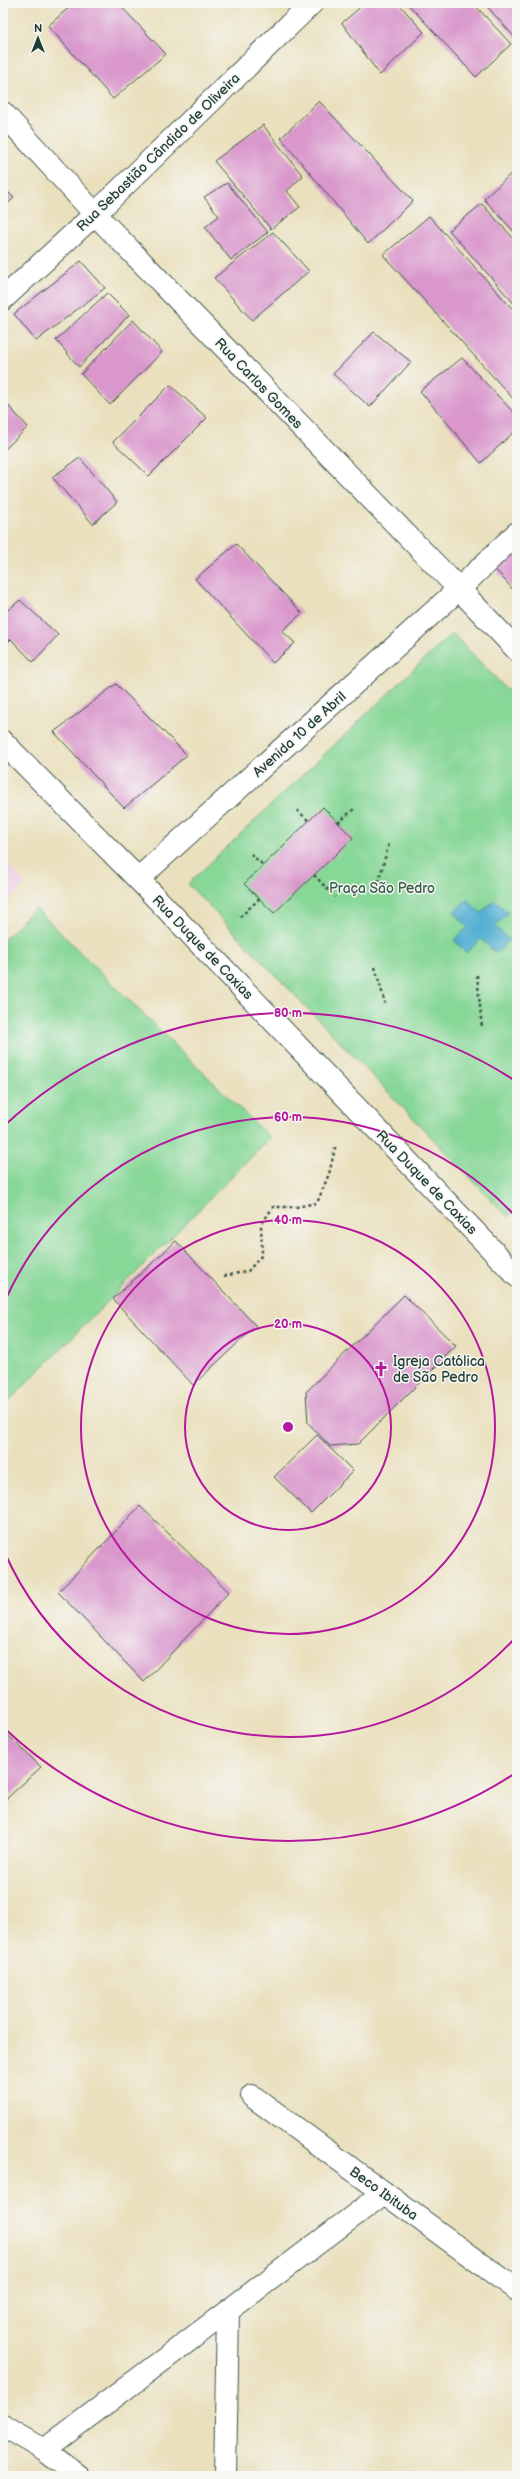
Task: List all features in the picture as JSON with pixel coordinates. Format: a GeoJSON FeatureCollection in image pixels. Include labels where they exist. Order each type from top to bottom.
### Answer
{"type":"FeatureCollection","features":[{"type":"Feature","properties":{"kind":"street","name":"Rua Sebastião Cândido de Oliveira"},"geometry":{"type":"LineString","coordinates":[[3,299],[95,214],[312,3]]}},
{"type":"Feature","properties":{"kind":"street","name":"Rua Carlos Gomes"},"geometry":{"type":"LineString","coordinates":[[3,113],[95,214],[517,650]]}},
{"type":"Feature","properties":{"kind":"street","name":"Avenida 10 de Abril"},"geometry":{"type":"LineString","coordinates":[[138,879],[459,589],[517,533]]}},
{"type":"Feature","properties":{"kind":"street","name":"Rua Duque de Caxias"},"geometry":{"type":"LineString","coordinates":[[3,742],[513,1262]]}},
{"type":"Feature","properties":{"kind":"street","name":"Beco Ibituba"},"geometry":{"type":"LineString","coordinates":[[252,2096],[517,2290]]}},
{"type":"Feature","properties":{"kind":"street"},"geometry":{"type":"LineString","coordinates":[[44,2450],[228,2313],[384,2193]]}},
{"type":"Feature","properties":{"kind":"street"},"geometry":{"type":"LineString","coordinates":[[225,2476],[228,2313]]}},
{"type":"Feature","properties":{"kind":"street"},"geometry":{"type":"LineString","coordinates":[[3,2426],[44,2450],[79,2476]]}},
{"type":"Feature","properties":{"kind":"path"},"geometry":{"type":"LineString","coordinates":[[338,823],[355,808]]}},
{"type":"Feature","properties":{"kind":"path"},"geometry":{"type":"LineString","coordinates":[[297,810],[309,821]]}},
{"type":"Feature","properties":{"kind":"path"},"geometry":{"type":"LineString","coordinates":[[377,888],[389,844]]}},
{"type":"Feature","properties":{"kind":"path"},"geometry":{"type":"LineString","coordinates":[[251,854],[263,865]]}},
{"type":"Feature","properties":{"kind":"path"},"geometry":{"type":"LineString","coordinates":[[314,875],[335,897]]}},
{"type":"Feature","properties":{"kind":"path"},"geometry":{"type":"LineString","coordinates":[[240,917],[260,899]]}},
{"type":"Feature","properties":{"kind":"path"},"geometry":{"type":"LineString","coordinates":[[375,967],[385,1003]]}},
{"type":"Feature","properties":{"kind":"path"},"geometry":{"type":"LineString","coordinates":[[477,975],[482,1028]]}},
{"type":"Feature","properties":{"kind":"path"},"geometry":{"type":"LineString","coordinates":[[224,1276],[248,1271],[262,1256],[260,1225],[273,1207],[296,1207],[317,1203],[329,1174],[336,1144]]}},
{"type":"Feature","properties":{"kind":"shaded area"},"geometry":{"type":"Polygon","coordinates":[[[3,860],[26,884],[3,906],[3,860]]]}},
{"type":"Feature","properties":{"kind":"green space","name":"Praça São Pedro"},"geometry":{"type":"Polygon","coordinates":[[[452,633],[517,700],[517,1209],[508,1217],[188,884],[452,633]]]}},
{"type":"Feature","properties":{"kind":"green space"},"geometry":{"type":"Polygon","coordinates":[[[35,908],[270,1138],[3,1407],[3,940],[35,908]]]}},
{"type":"Feature","properties":{"kind":"water"},"geometry":{"type":"Polygon","coordinates":[[[467,899],[481,913],[495,900],[508,913],[495,926],[509,940],[496,953],[481,939],[466,953],[454,940],[468,927],[454,912],[467,899]]]}},
{"type":"Feature","properties":{"kind":"building"},"geometry":{"type":"Polygon","coordinates":[[[74,3],[118,3],[166,54],[113,99],[48,26],[74,3]]]}},
{"type":"Feature","properties":{"kind":"building"},"geometry":{"type":"Polygon","coordinates":[[[365,3],[398,3],[424,32],[380,75],[342,23],[365,3]]]}},
{"type":"Feature","properties":{"kind":"building"},"geometry":{"type":"Polygon","coordinates":[[[407,3],[473,3],[511,44],[476,77],[407,3]]]}},
{"type":"Feature","properties":{"kind":"building"},"geometry":{"type":"Polygon","coordinates":[[[484,3],[517,3],[517,40],[484,3]]]}},
{"type":"Feature","properties":{"kind":"building"},"geometry":{"type":"Polygon","coordinates":[[[319,101],[413,201],[368,244],[281,138],[319,101]]]}},
{"type":"Feature","properties":{"kind":"building"},"geometry":{"type":"Polygon","coordinates":[[[263,125],[303,176],[287,191],[300,207],[271,229],[214,161],[263,125]]]}},
{"type":"Feature","properties":{"kind":"building"},"geometry":{"type":"Polygon","coordinates":[[[517,168],[517,235],[484,199],[517,168]]]}},
{"type":"Feature","properties":{"kind":"building"},"geometry":{"type":"Polygon","coordinates":[[[227,183],[268,232],[231,260],[205,227],[219,216],[204,197],[227,183]]]}},
{"type":"Feature","properties":{"kind":"building"},"geometry":{"type":"Polygon","coordinates":[[[3,187],[14,198],[3,208],[3,187]]]}},
{"type":"Feature","properties":{"kind":"building"},"geometry":{"type":"Polygon","coordinates":[[[482,204],[517,242],[517,307],[449,230],[482,204]]]}},
{"type":"Feature","properties":{"kind":"building"},"geometry":{"type":"Polygon","coordinates":[[[429,216],[517,314],[517,403],[383,255],[429,216]]]}},
{"type":"Feature","properties":{"kind":"building"},"geometry":{"type":"Polygon","coordinates":[[[273,232],[309,271],[252,320],[214,278],[273,232]]]}},
{"type":"Feature","properties":{"kind":"building"},"geometry":{"type":"Polygon","coordinates":[[[81,261],[105,288],[36,341],[14,314],[81,261]]]}},
{"type":"Feature","properties":{"kind":"building"},"geometry":{"type":"Polygon","coordinates":[[[107,293],[129,315],[79,367],[56,340],[107,293]]]}},
{"type":"Feature","properties":{"kind":"building"},"geometry":{"type":"Polygon","coordinates":[[[133,320],[162,352],[110,405],[81,374],[133,320]]]}},
{"type":"Feature","properties":{"kind":"building"},"geometry":{"type":"Polygon","coordinates":[[[374,332],[411,362],[370,407],[333,374],[374,332]]]}},
{"type":"Feature","properties":{"kind":"building"},"geometry":{"type":"Polygon","coordinates":[[[462,358],[517,416],[517,429],[481,463],[420,391],[462,358]]]}},
{"type":"Feature","properties":{"kind":"building"},"geometry":{"type":"Polygon","coordinates":[[[170,385],[207,418],[149,476],[113,442],[170,385]]]}},
{"type":"Feature","properties":{"kind":"building"},"geometry":{"type":"Polygon","coordinates":[[[3,400],[28,427],[3,451],[3,400]]]}},
{"type":"Feature","properties":{"kind":"building"},"geometry":{"type":"Polygon","coordinates":[[[80,458],[117,502],[93,524],[52,477],[80,458]]]}},
{"type":"Feature","properties":{"kind":"building"},"geometry":{"type":"Polygon","coordinates":[[[236,544],[302,613],[282,631],[295,643],[273,663],[195,579],[236,544]]]}},
{"type":"Feature","properties":{"kind":"building"},"geometry":{"type":"Polygon","coordinates":[[[517,547],[517,594],[495,569],[517,547]]]}},
{"type":"Feature","properties":{"kind":"building"},"geometry":{"type":"Polygon","coordinates":[[[20,600],[58,635],[33,662],[11,639],[7,643],[3,639],[3,614],[20,600]]]}},
{"type":"Feature","properties":{"kind":"building"},"geometry":{"type":"Polygon","coordinates":[[[116,684],[187,755],[124,808],[54,732],[116,684]]]}},
{"type":"Feature","properties":{"kind":"building"},"geometry":{"type":"Polygon","coordinates":[[[323,807],[353,838],[274,913],[244,884],[323,807]]]}},
{"type":"Feature","properties":{"kind":"building"},"geometry":{"type":"Polygon","coordinates":[[[176,1241],[256,1326],[193,1385],[113,1299],[176,1241]]]}},
{"type":"Feature","properties":{"kind":"building","name":"Igreja Católica de São Pedro"},"geometry":{"type":"Polygon","coordinates":[[[404,1295],[456,1346],[358,1444],[330,1446],[308,1423],[306,1392],[404,1295]]]}},
{"type":"Feature","properties":{"kind":"building"},"geometry":{"type":"Polygon","coordinates":[[[317,1435],[353,1471],[311,1513],[274,1477],[317,1435]]]}},
{"type":"Feature","properties":{"kind":"building"},"geometry":{"type":"Polygon","coordinates":[[[140,1506],[229,1592],[144,1682],[58,1592],[140,1506]]]}},
{"type":"Feature","properties":{"kind":"building"},"geometry":{"type":"Polygon","coordinates":[[[3,1730],[41,1767],[3,1802],[3,1730]]]}},
{"type":"Feature","properties":{"kind":"place","name":"Igreja Católica de São Pedro"},"geometry":{"type":"Point","coordinates":[381,1369]}}]}
